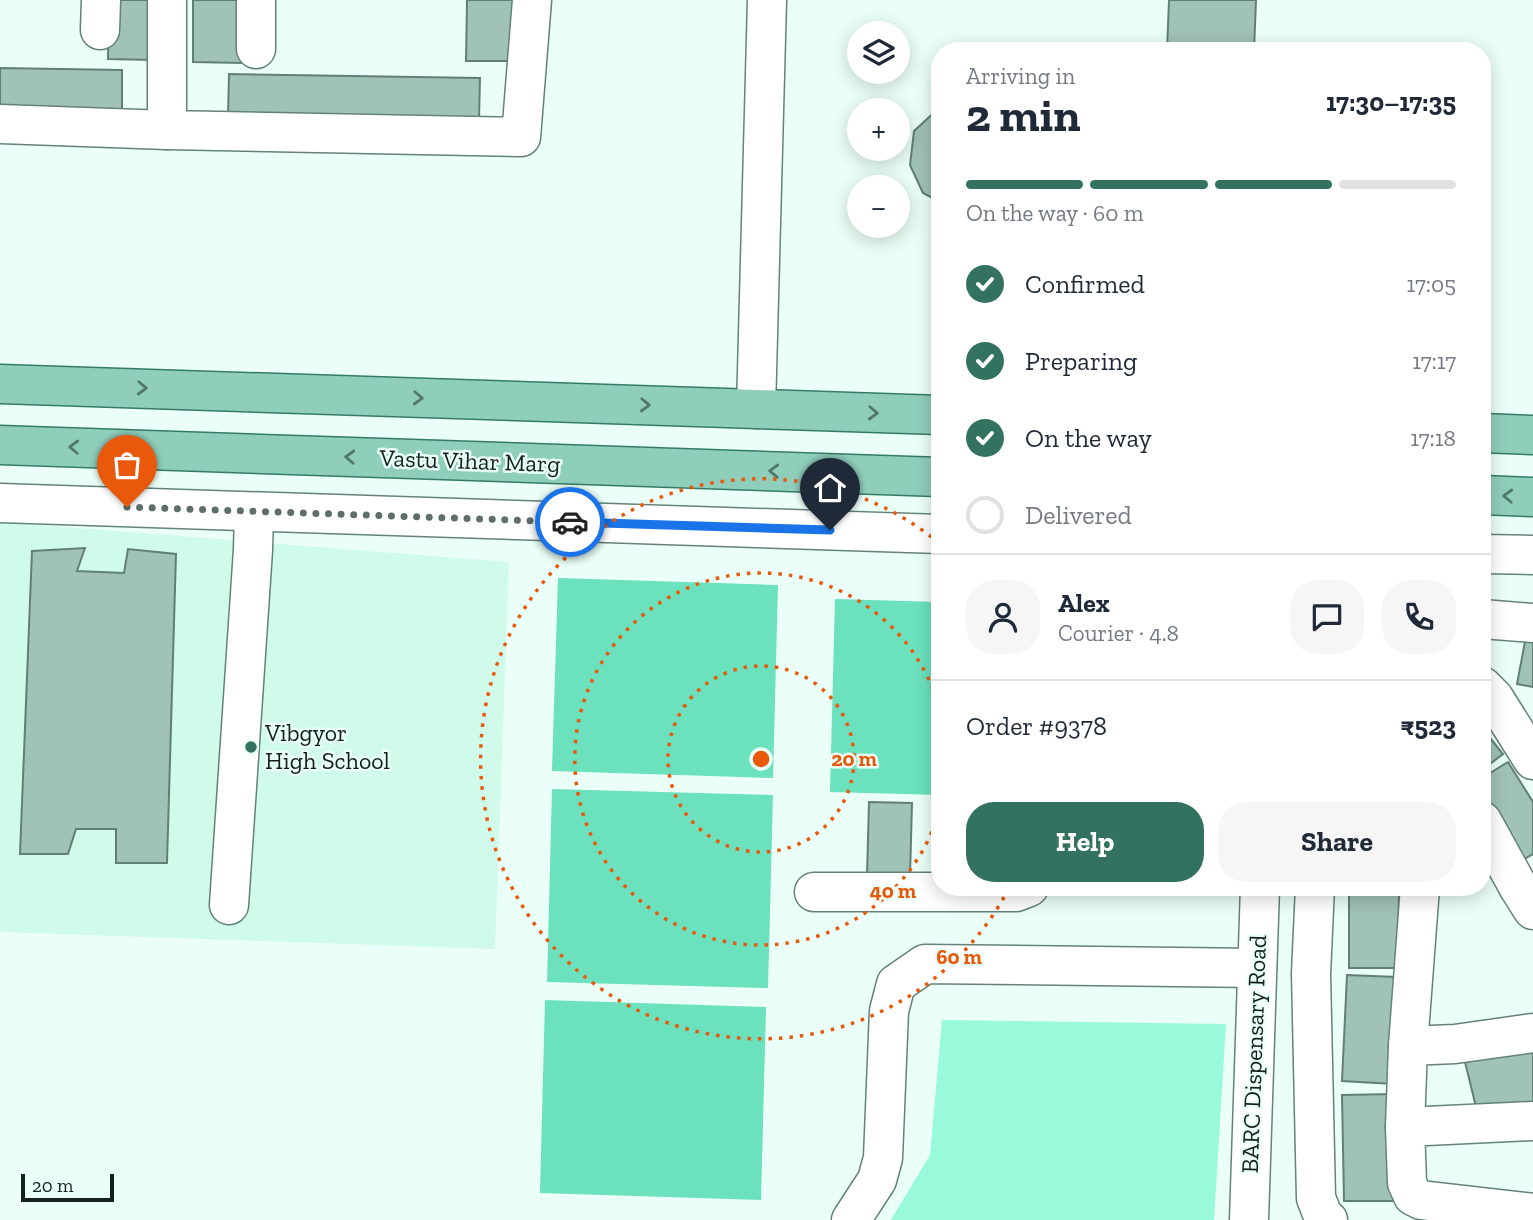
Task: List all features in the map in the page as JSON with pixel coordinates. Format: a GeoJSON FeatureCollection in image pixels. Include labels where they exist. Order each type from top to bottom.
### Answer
{"type":"FeatureCollection","features":[{"type":"Feature","properties":{"kind":"main road"},"geometry":{"type":"LineString","coordinates":[[0,384],[931,415]]}},
{"type":"Feature","properties":{"kind":"main road"},"geometry":{"type":"LineString","coordinates":[[1491,433],[1533,435]]}},
{"type":"Feature","properties":{"kind":"main road","name":"Vastu Vihar Marg"},"geometry":{"type":"LineString","coordinates":[[0,445],[931,477]]}},
{"type":"Feature","properties":{"kind":"main road"},"geometry":{"type":"LineString","coordinates":[[1491,495],[1533,497]]}},
{"type":"Feature","properties":{"kind":"street"},"geometry":{"type":"LineString","coordinates":[[167,0],[167,130]]}},
{"type":"Feature","properties":{"kind":"street"},"geometry":{"type":"LineString","coordinates":[[256,0],[256,49]]}},
{"type":"Feature","properties":{"kind":"street"},"geometry":{"type":"LineString","coordinates":[[0,124],[521,137],[532,0]]}},
{"type":"Feature","properties":{"kind":"street"},"geometry":{"type":"LineString","coordinates":[[756,409],[768,0]]}},
{"type":"Feature","properties":{"kind":"street"},"geometry":{"type":"LineString","coordinates":[[0,503],[931,534]]}},
{"type":"Feature","properties":{"kind":"street"},"geometry":{"type":"LineString","coordinates":[[229,905],[253,564],[254,512]]}},
{"type":"Feature","properties":{"kind":"street"},"geometry":{"type":"LineString","coordinates":[[1491,554],[1533,555]]}},
{"type":"Feature","properties":{"kind":"street"},"geometry":{"type":"LineString","coordinates":[[1491,620],[1533,624]]}},
{"type":"Feature","properties":{"kind":"street"},"geometry":{"type":"LineString","coordinates":[[1491,693],[1533,705]]}},
{"type":"Feature","properties":{"kind":"street"},"geometry":{"type":"LineString","coordinates":[[1491,697],[1533,760]]}},
{"type":"Feature","properties":{"kind":"street"},"geometry":{"type":"LineString","coordinates":[[1491,837],[1533,911]]}},
{"type":"Feature","properties":{"kind":"street"},"geometry":{"type":"LineString","coordinates":[[814,892],[931,892]]}},
{"type":"Feature","properties":{"kind":"street","name":"BARC Dispensary Road"},"geometry":{"type":"LineString","coordinates":[[1249,1220],[1260,896]]}},
{"type":"Feature","properties":{"kind":"street"},"geometry":{"type":"LineString","coordinates":[[1315,896],[1311,974],[1316,1198],[1323,1216],[1328,1220]]}},
{"type":"Feature","properties":{"kind":"street"},"geometry":{"type":"LineString","coordinates":[[1419,896],[1408,1046],[1405,1127],[1407,1184],[1412,1196],[1421,1200],[1533,1213]]}},
{"type":"Feature","properties":{"kind":"street"},"geometry":{"type":"LineString","coordinates":[[851,1220],[877,1180],[883,1158],[889,1011],[896,984],[925,964],[1257,968]]}},
{"type":"Feature","properties":{"kind":"street"},"geometry":{"type":"LineString","coordinates":[[1408,1046],[1455,1044],[1533,1032]]}},
{"type":"Feature","properties":{"kind":"street"},"geometry":{"type":"LineString","coordinates":[[1405,1127],[1533,1121]]}},
{"type":"Feature","properties":{"kind":"shaded area","name":"Vibgyor High School"},"geometry":{"type":"Polygon","coordinates":[[[0,522],[509,562],[495,949],[0,932],[0,522]]]}},
{"type":"Feature","properties":{"kind":"shaded area"},"geometry":{"type":"Polygon","coordinates":[[[558,578],[778,585],[773,778],[552,771],[558,578]]]}},
{"type":"Feature","properties":{"kind":"shaded area"},"geometry":{"type":"Polygon","coordinates":[[[835,599],[931,602],[931,795],[830,792],[835,599]]]}},
{"type":"Feature","properties":{"kind":"shaded area"},"geometry":{"type":"Polygon","coordinates":[[[552,789],[773,795],[768,988],[547,982],[552,789]]]}},
{"type":"Feature","properties":{"kind":"shaded area"},"geometry":{"type":"Polygon","coordinates":[[[545,1000],[766,1007],[761,1200],[540,1193],[545,1000]]]}},
{"type":"Feature","properties":{"kind":"shaded area"},"geometry":{"type":"Polygon","coordinates":[[[942,1020],[1226,1024],[1214,1220],[891,1220],[930,1155],[942,1020]]]}},
{"type":"Feature","properties":{"kind":"building"},"geometry":{"type":"Polygon","coordinates":[[[109,0],[154,0],[153,60],[108,59],[109,0]]]}},
{"type":"Feature","properties":{"kind":"building"},"geometry":{"type":"Polygon","coordinates":[[[193,0],[242,0],[241,63],[193,62],[193,0]]]}},
{"type":"Feature","properties":{"kind":"building"},"geometry":{"type":"Polygon","coordinates":[[[467,0],[515,0],[515,61],[466,61],[467,0]]]}},
{"type":"Feature","properties":{"kind":"building"},"geometry":{"type":"Polygon","coordinates":[[[1169,0],[1256,0],[1254,42],[1167,42],[1169,0]]]}},
{"type":"Feature","properties":{"kind":"building"},"geometry":{"type":"Polygon","coordinates":[[[0,68],[122,70],[122,113],[0,111],[0,68]]]}},
{"type":"Feature","properties":{"kind":"building"},"geometry":{"type":"Polygon","coordinates":[[[229,74],[480,78],[479,120],[228,116],[229,74]]]}},
{"type":"Feature","properties":{"kind":"building"},"geometry":{"type":"Polygon","coordinates":[[[931,115],[931,197],[923,193],[910,165],[914,131],[931,115]]]}},
{"type":"Feature","properties":{"kind":"building"},"geometry":{"type":"Polygon","coordinates":[[[85,548],[77,571],[124,573],[128,549],[176,554],[167,863],[116,863],[116,829],[76,829],[68,854],[20,854],[32,551],[85,548]]]}},
{"type":"Feature","properties":{"kind":"building"},"geometry":{"type":"Polygon","coordinates":[[[1527,631],[1533,633],[1533,687],[1517,684],[1527,631]]]}},
{"type":"Feature","properties":{"kind":"building"},"geometry":{"type":"Polygon","coordinates":[[[1491,739],[1503,754],[1491,763],[1491,739]]]}},
{"type":"Feature","properties":{"kind":"building"},"geometry":{"type":"Polygon","coordinates":[[[1508,762],[1533,802],[1533,854],[1519,862],[1491,817],[1491,772],[1508,762]]]}},
{"type":"Feature","properties":{"kind":"building"},"geometry":{"type":"Polygon","coordinates":[[[869,802],[912,803],[910,877],[867,876],[869,802]]]}},
{"type":"Feature","properties":{"kind":"building"},"geometry":{"type":"Polygon","coordinates":[[[1349,896],[1399,896],[1398,968],[1349,968],[1349,896]]]}},
{"type":"Feature","properties":{"kind":"building"},"geometry":{"type":"Polygon","coordinates":[[[1347,975],[1397,977],[1393,1084],[1342,1081],[1347,975]]]}},
{"type":"Feature","properties":{"kind":"building"},"geometry":{"type":"Polygon","coordinates":[[[1533,1045],[1533,1102],[1478,1115],[1465,1062],[1533,1045]]]}},
{"type":"Feature","properties":{"kind":"building"},"geometry":{"type":"Polygon","coordinates":[[[1394,1094],[1396,1201],[1344,1201],[1342,1095],[1394,1094]]]}},
{"type":"Feature","properties":{"kind":"way so far"},"geometry":{"type":"LineString","coordinates":[[127,507],[570,522]]}},
{"type":"Feature","properties":{"kind":"place","name":"Vibgyor High School"},"geometry":{"type":"Point","coordinates":[251,747]}},
{"type":"Feature","properties":{"kind":"route"},"geometry":{"type":"LineString","coordinates":[[570,522],[830,530]]}}]}
